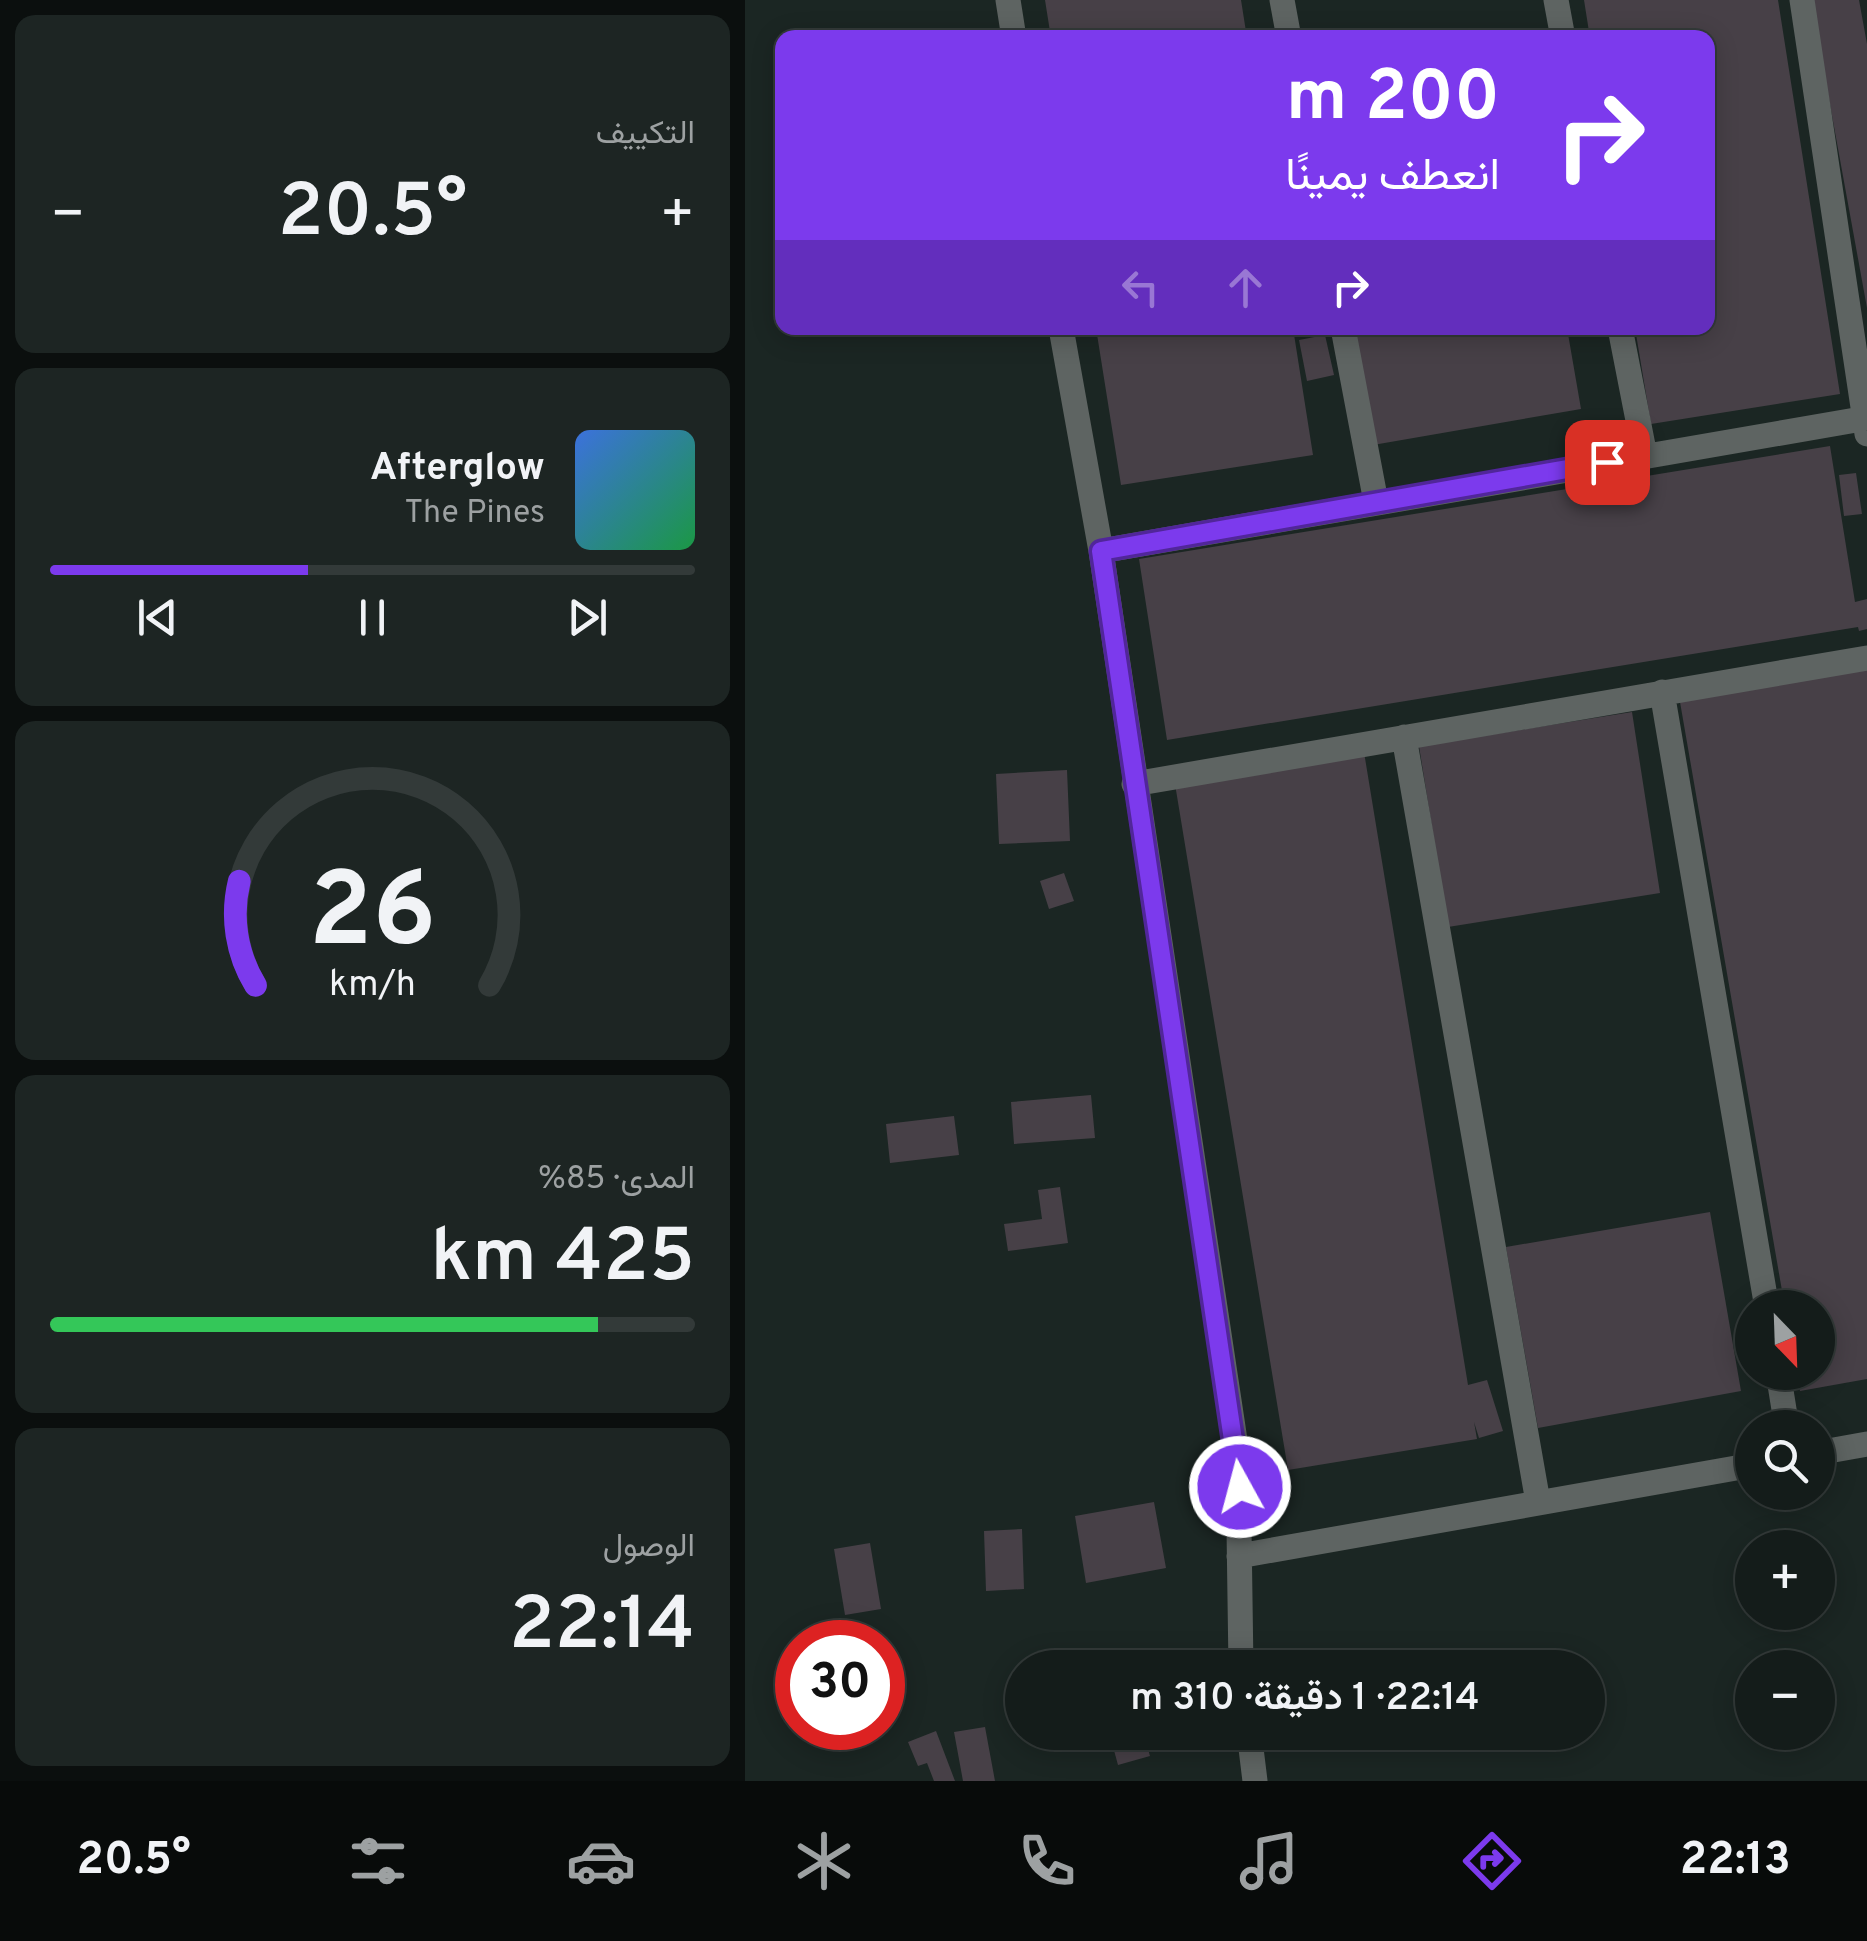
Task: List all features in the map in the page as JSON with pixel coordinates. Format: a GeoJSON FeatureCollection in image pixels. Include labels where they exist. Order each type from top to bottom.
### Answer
{"type":"FeatureCollection","features":[{"type":"Feature","properties":{"kind":"street"},"geometry":{"type":"LineString","coordinates":[[1008,0],[1014,30]]}},
{"type":"Feature","properties":{"kind":"street"},"geometry":{"type":"LineString","coordinates":[[1282,0],[1288,30]]}},
{"type":"Feature","properties":{"kind":"street"},"geometry":{"type":"LineString","coordinates":[[1556,0],[1562,30]]}},
{"type":"Feature","properties":{"kind":"street"},"geometry":{"type":"LineString","coordinates":[[1101,551],[1645,456],[1866,424],[1802,0]]}},
{"type":"Feature","properties":{"kind":"street"},"geometry":{"type":"LineString","coordinates":[[1062,335],[1101,551],[1238,1460],[1241,1650]]}},
{"type":"Feature","properties":{"kind":"street"},"geometry":{"type":"LineString","coordinates":[[1344,335],[1376,502]]}},
{"type":"Feature","properties":{"kind":"street"},"geometry":{"type":"LineString","coordinates":[[1621,335],[1645,456]]}},
{"type":"Feature","properties":{"kind":"street"},"geometry":{"type":"LineString","coordinates":[[1135,784],[1867,658]]}},
{"type":"Feature","properties":{"kind":"street"},"geometry":{"type":"LineString","coordinates":[[1663,692],[1764,1290]]}},
{"type":"Feature","properties":{"kind":"street"},"geometry":{"type":"LineString","coordinates":[[1405,738],[1537,1502]]}},
{"type":"Feature","properties":{"kind":"street"},"geometry":{"type":"LineString","coordinates":[[1835,1450],[1867,1444]]}},
{"type":"Feature","properties":{"kind":"street"},"geometry":{"type":"LineString","coordinates":[[1239,1556],[1735,1468]]}},
{"type":"Feature","properties":{"kind":"street"},"geometry":{"type":"LineString","coordinates":[[1251,1750],[1255,1781]]}},
{"type":"Feature","properties":{"kind":"building"},"geometry":{"type":"Polygon","coordinates":[[[1045,0],[1241,0],[1246,30],[1050,30],[1045,0]]]}},
{"type":"Feature","properties":{"kind":"building"},"geometry":{"type":"Polygon","coordinates":[[[1584,0],[1778,0],[1840,394],[1651,424],[1636,335],[1715,335],[1715,30],[1589,30],[1584,0]]]}},
{"type":"Feature","properties":{"kind":"building"},"geometry":{"type":"Polygon","coordinates":[[[1811,0],[1859,0],[1867,44],[1867,308],[1811,0]]]}},
{"type":"Feature","properties":{"kind":"building"},"geometry":{"type":"Polygon","coordinates":[[[1097,335],[1294,335],[1313,455],[1121,485],[1097,335]]]}},
{"type":"Feature","properties":{"kind":"building"},"geometry":{"type":"Polygon","coordinates":[[[1325,335],[1334,375],[1307,381],[1299,340],[1325,335]]]}},
{"type":"Feature","properties":{"kind":"building"},"geometry":{"type":"Polygon","coordinates":[[[1354,335],[1568,335],[1581,409],[1373,445],[1354,335]]]}},
{"type":"Feature","properties":{"kind":"building"},"geometry":{"type":"Polygon","coordinates":[[[1830,446],[1855,602],[1867,599],[1867,629],[1859,631],[1858,627],[1167,740],[1139,559],[1830,446]]]}},
{"type":"Feature","properties":{"kind":"building"},"geometry":{"type":"Polygon","coordinates":[[[1856,473],[1862,514],[1844,516],[1839,475],[1856,473]]]}},
{"type":"Feature","properties":{"kind":"building"},"geometry":{"type":"Polygon","coordinates":[[[1867,669],[1867,1379],[1835,1385],[1835,1290],[1782,1290],[1680,702],[1867,669]]]}},
{"type":"Feature","properties":{"kind":"building"},"geometry":{"type":"Polygon","coordinates":[[[1632,712],[1660,893],[1448,927],[1419,746],[1632,712]]]}},
{"type":"Feature","properties":{"kind":"building"},"geometry":{"type":"Polygon","coordinates":[[[1364,752],[1468,1385],[1487,1380],[1503,1431],[1479,1438],[1474,1422],[1477,1439],[1288,1470],[1175,784],[1364,752]]]}},
{"type":"Feature","properties":{"kind":"building"},"geometry":{"type":"Polygon","coordinates":[[[1067,770],[1070,841],[999,844],[996,774],[1067,770]]]}},
{"type":"Feature","properties":{"kind":"building"},"geometry":{"type":"Polygon","coordinates":[[[1064,873],[1074,901],[1049,909],[1040,881],[1064,873]]]}},
{"type":"Feature","properties":{"kind":"building"},"geometry":{"type":"Polygon","coordinates":[[[1091,1095],[1095,1138],[1014,1144],[1011,1102],[1091,1095]]]}},
{"type":"Feature","properties":{"kind":"building"},"geometry":{"type":"Polygon","coordinates":[[[954,1116],[959,1155],[890,1163],[886,1124],[954,1116]]]}},
{"type":"Feature","properties":{"kind":"building"},"geometry":{"type":"Polygon","coordinates":[[[1060,1187],[1068,1243],[1008,1251],[1004,1224],[1042,1219],[1038,1190],[1060,1187]]]}},
{"type":"Feature","properties":{"kind":"building"},"geometry":{"type":"Polygon","coordinates":[[[1710,1212],[1735,1356],[1735,1390],[1741,1391],[1538,1428],[1506,1247],[1710,1212]]]}},
{"type":"Feature","properties":{"kind":"building"},"geometry":{"type":"Polygon","coordinates":[[[1154,1502],[1166,1568],[1086,1583],[1075,1516],[1154,1502]]]}},
{"type":"Feature","properties":{"kind":"building"},"geometry":{"type":"Polygon","coordinates":[[[1022,1529],[1024,1589],[986,1591],[984,1531],[1022,1529]]]}},
{"type":"Feature","properties":{"kind":"building"},"geometry":{"type":"Polygon","coordinates":[[[870,1543],[881,1609],[845,1615],[834,1549],[870,1543]]]}},
{"type":"Feature","properties":{"kind":"building"},"geometry":{"type":"Polygon","coordinates":[[[985,1727],[995,1781],[963,1781],[954,1732],[985,1727]]]}},
{"type":"Feature","properties":{"kind":"building"},"geometry":{"type":"Polygon","coordinates":[[[936,1731],[955,1781],[934,1781],[927,1763],[918,1766],[908,1742],[936,1731]]]}},
{"type":"Feature","properties":{"kind":"building"},"geometry":{"type":"Polygon","coordinates":[[[1114,1750],[1148,1750],[1150,1756],[1118,1765],[1114,1750]]]}},
{"type":"Feature","properties":{"kind":"route"},"geometry":{"type":"LineString","coordinates":[[1240,1487],[1101,551],[1607,462]]}}]}
